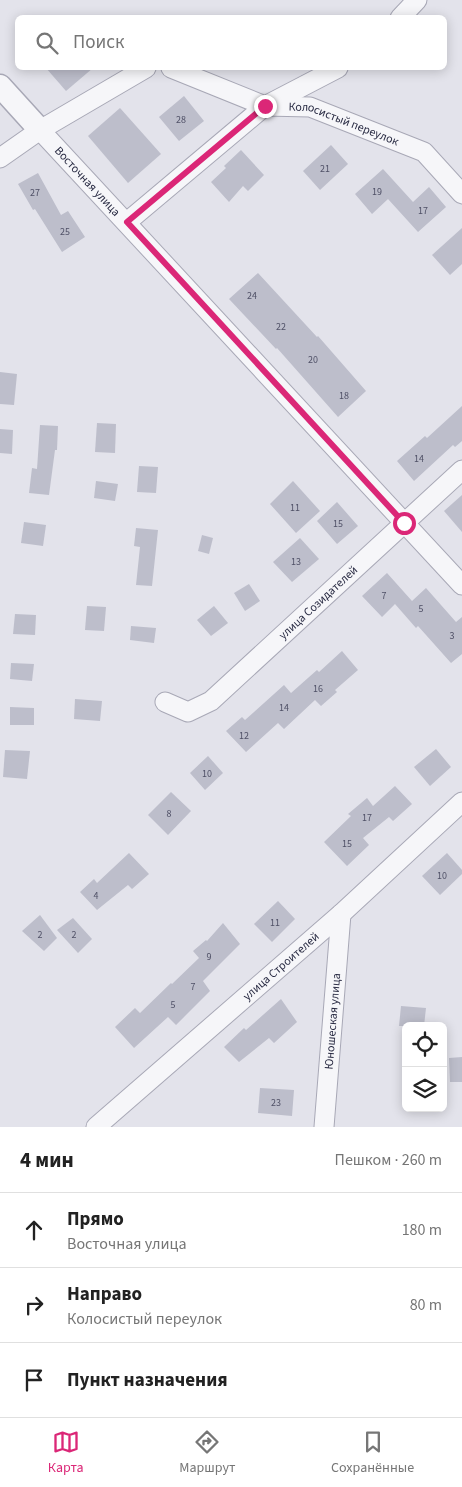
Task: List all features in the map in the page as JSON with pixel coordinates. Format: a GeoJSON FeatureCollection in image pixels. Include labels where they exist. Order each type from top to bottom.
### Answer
{"type":"FeatureCollection","features":[{"type":"Feature","properties":{"kind":"street"},"geometry":{"type":"LineString","coordinates":[[403,15],[417,0]]}},
{"type":"Feature","properties":{"kind":"street"},"geometry":{"type":"LineString","coordinates":[[0,158],[40,130],[143,70]]}},
{"type":"Feature","properties":{"kind":"street"},"geometry":{"type":"LineString","coordinates":[[176,70],[265,106]]}},
{"type":"Feature","properties":{"kind":"street"},"geometry":{"type":"LineString","coordinates":[[127,222],[265,106],[334,70]]}},
{"type":"Feature","properties":{"kind":"street","name":"Восточная улица"},"geometry":{"type":"LineString","coordinates":[[0,86],[462,585]]}},
{"type":"Feature","properties":{"kind":"street","name":"Колосистый переулок"},"geometry":{"type":"LineString","coordinates":[[265,106],[310,107],[424,152],[462,194]]}},
{"type":"Feature","properties":{"kind":"street","name":"улица Созидателей"},"geometry":{"type":"LineString","coordinates":[[165,702],[188,712],[211,701],[462,470]]}},
{"type":"Feature","properties":{"kind":"street","name":"улица Строителей"},"geometry":{"type":"LineString","coordinates":[[96,1127],[341,914],[462,802]]}},
{"type":"Feature","properties":{"kind":"street","name":"Юношеская улица"},"geometry":{"type":"LineString","coordinates":[[324,1127],[341,914]]}},
{"type":"Feature","properties":{"kind":"building"},"geometry":{"type":"Polygon","coordinates":[[[48,70],[91,70],[66,91],[48,70]]]}},
{"type":"Feature","properties":{"kind":"building"},"geometry":{"type":"Polygon","coordinates":[[[184,96],[204,121],[179,141],[159,117],[184,96]]]}},
{"type":"Feature","properties":{"kind":"building"},"geometry":{"type":"Polygon","coordinates":[[[120,108],[161,154],[128,183],[88,136],[120,108]]]}},
{"type":"Feature","properties":{"kind":"building"},"geometry":{"type":"Polygon","coordinates":[[[331,145],[348,164],[320,190],[303,171],[331,145]]]}},
{"type":"Feature","properties":{"kind":"building"},"geometry":{"type":"Polygon","coordinates":[[[241,150],[264,175],[248,191],[243,186],[229,202],[211,182],[241,150]]]}},
{"type":"Feature","properties":{"kind":"building"},"geometry":{"type":"Polygon","coordinates":[[[383,169],[413,202],[429,187],[446,207],[418,232],[388,199],[372,214],[355,194],[383,169]]]}},
{"type":"Feature","properties":{"kind":"building"},"geometry":{"type":"Polygon","coordinates":[[[38,173],[61,215],[68,211],[85,237],[62,252],[35,209],[33,210],[18,184],[38,173]]]}},
{"type":"Feature","properties":{"kind":"building"},"geometry":{"type":"Polygon","coordinates":[[[462,228],[462,264],[450,275],[432,255],[462,228]]]}},
{"type":"Feature","properties":{"kind":"building"},"geometry":{"type":"Polygon","coordinates":[[[258,273],[318,336],[366,391],[338,417],[277,348],[229,299],[258,273]]]}},
{"type":"Feature","properties":{"kind":"building"},"geometry":{"type":"Polygon","coordinates":[[[0,372],[17,374],[14,405],[0,404],[0,372]]]}},
{"type":"Feature","properties":{"kind":"building"},"geometry":{"type":"Polygon","coordinates":[[[462,406],[462,441],[455,447],[453,445],[414,481],[397,461],[425,436],[427,438],[462,406]]]}},
{"type":"Feature","properties":{"kind":"building"},"geometry":{"type":"Polygon","coordinates":[[[97,423],[116,424],[115,453],[95,452],[97,423]]]}},
{"type":"Feature","properties":{"kind":"building"},"geometry":{"type":"Polygon","coordinates":[[[40,425],[58,426],[57,450],[55,450],[49,495],[29,493],[32,468],[37,469],[40,425]]]}},
{"type":"Feature","properties":{"kind":"building"},"geometry":{"type":"Polygon","coordinates":[[[0,429],[13,430],[12,454],[0,453],[0,429]]]}},
{"type":"Feature","properties":{"kind":"building"},"geometry":{"type":"Polygon","coordinates":[[[139,466],[158,467],[156,493],[137,492],[139,466]]]}},
{"type":"Feature","properties":{"kind":"building"},"geometry":{"type":"Polygon","coordinates":[[[96,481],[118,484],[115,501],[94,498],[96,481]]]}},
{"type":"Feature","properties":{"kind":"building"},"geometry":{"type":"Polygon","coordinates":[[[293,481],[320,511],[296,533],[270,504],[293,481]]]}},
{"type":"Feature","properties":{"kind":"building"},"geometry":{"type":"Polygon","coordinates":[[[462,495],[462,532],[444,511],[462,495]]]}},
{"type":"Feature","properties":{"kind":"building"},"geometry":{"type":"Polygon","coordinates":[[[337,502],[358,526],[337,544],[317,521],[337,502]]]}},
{"type":"Feature","properties":{"kind":"building"},"geometry":{"type":"Polygon","coordinates":[[[24,522],[46,525],[43,546],[21,543],[24,522]]]}},
{"type":"Feature","properties":{"kind":"building"},"geometry":{"type":"Polygon","coordinates":[[[136,528],[158,530],[152,586],[136,585],[140,547],[134,546],[136,528]]]}},
{"type":"Feature","properties":{"kind":"building"},"geometry":{"type":"Polygon","coordinates":[[[202,535],[213,538],[209,554],[198,551],[202,535]]]}},
{"type":"Feature","properties":{"kind":"building"},"geometry":{"type":"Polygon","coordinates":[[[300,538],[319,559],[292,582],[273,562],[300,538]]]}},
{"type":"Feature","properties":{"kind":"building"},"geometry":{"type":"Polygon","coordinates":[[[387,573],[412,601],[426,588],[456,622],[462,617],[462,654],[451,663],[418,626],[416,628],[395,604],[382,617],[362,596],[387,573]]]}},
{"type":"Feature","properties":{"kind":"building"},"geometry":{"type":"Polygon","coordinates":[[[249,584],[260,601],[245,611],[234,593],[249,584]]]}},
{"type":"Feature","properties":{"kind":"building"},"geometry":{"type":"Polygon","coordinates":[[[87,606],[106,607],[104,631],[85,630],[87,606]]]}},
{"type":"Feature","properties":{"kind":"building"},"geometry":{"type":"Polygon","coordinates":[[[214,606],[228,623],[211,636],[197,620],[214,606]]]}},
{"type":"Feature","properties":{"kind":"building"},"geometry":{"type":"Polygon","coordinates":[[[15,614],[36,615],[35,635],[13,634],[15,614]]]}},
{"type":"Feature","properties":{"kind":"building"},"geometry":{"type":"Polygon","coordinates":[[[131,626],[156,628],[154,643],[130,640],[131,626]]]}},
{"type":"Feature","properties":{"kind":"building"},"geometry":{"type":"Polygon","coordinates":[[[342,651],[358,670],[335,690],[337,692],[321,706],[315,700],[284,729],[278,723],[246,752],[226,731],[242,717],[245,720],[284,685],[291,693],[317,670],[319,672],[342,651]]]}},
{"type":"Feature","properties":{"kind":"building"},"geometry":{"type":"Polygon","coordinates":[[[11,663],[34,664],[32,681],[10,679],[11,663]]]}},
{"type":"Feature","properties":{"kind":"building"},"geometry":{"type":"Polygon","coordinates":[[[75,699],[102,701],[100,721],[74,719],[75,699]]]}},
{"type":"Feature","properties":{"kind":"building"},"geometry":{"type":"Polygon","coordinates":[[[10,707],[34,708],[34,725],[10,725],[10,707]]]}},
{"type":"Feature","properties":{"kind":"building"},"geometry":{"type":"Polygon","coordinates":[[[436,749],[451,767],[430,786],[414,767],[436,749]]]}},
{"type":"Feature","properties":{"kind":"building"},"geometry":{"type":"Polygon","coordinates":[[[5,750],[30,751],[27,779],[3,777],[5,750]]]}},
{"type":"Feature","properties":{"kind":"building"},"geometry":{"type":"Polygon","coordinates":[[[208,756],[223,773],[205,790],[190,773],[208,756]]]}},
{"type":"Feature","properties":{"kind":"building"},"geometry":{"type":"Polygon","coordinates":[[[395,786],[412,804],[393,821],[389,817],[363,838],[369,845],[347,866],[324,842],[351,816],[348,814],[367,798],[373,806],[395,786]]]}},
{"type":"Feature","properties":{"kind":"building"},"geometry":{"type":"Polygon","coordinates":[[[171,792],[191,811],[168,835],[148,815],[171,792]]]}},
{"type":"Feature","properties":{"kind":"building"},"geometry":{"type":"Polygon","coordinates":[[[129,853],[149,874],[132,889],[128,885],[97,910],[80,892],[94,879],[97,883],[129,853]]]}},
{"type":"Feature","properties":{"kind":"building"},"geometry":{"type":"Polygon","coordinates":[[[447,853],[462,870],[462,874],[440,895],[422,876],[447,853]]]}},
{"type":"Feature","properties":{"kind":"building"},"geometry":{"type":"Polygon","coordinates":[[[278,901],[295,919],[272,942],[254,924],[278,901]]]}},
{"type":"Feature","properties":{"kind":"building"},"geometry":{"type":"Polygon","coordinates":[[[40,915],[57,938],[44,951],[22,931],[40,915]]]}},
{"type":"Feature","properties":{"kind":"building"},"geometry":{"type":"Polygon","coordinates":[[[73,918],[92,939],[78,953],[57,930],[73,918]]]}},
{"type":"Feature","properties":{"kind":"building"},"geometry":{"type":"Polygon","coordinates":[[[223,923],[240,944],[203,981],[210,991],[176,1025],[168,1017],[134,1048],[115,1027],[135,1008],[140,1013],[199,958],[193,951],[207,941],[223,923]]]}},
{"type":"Feature","properties":{"kind":"building"},"geometry":{"type":"Polygon","coordinates":[[[281,999],[297,1022],[274,1043],[269,1038],[239,1062],[224,1047],[244,1028],[246,1030],[281,999]]]}},
{"type":"Feature","properties":{"kind":"building"},"geometry":{"type":"Polygon","coordinates":[[[401,1006],[426,1008],[424,1022],[402,1022],[402,1026],[399,1026],[401,1006]]]}},
{"type":"Feature","properties":{"kind":"building"},"geometry":{"type":"Polygon","coordinates":[[[462,1057],[462,1082],[450,1082],[449,1058],[462,1057]]]}},
{"type":"Feature","properties":{"kind":"building"},"geometry":{"type":"Polygon","coordinates":[[[260,1088],[294,1090],[292,1116],[258,1113],[260,1088]]]}},
{"type":"Feature","properties":{"kind":"route"},"geometry":{"type":"LineString","coordinates":[[265,106],[127,222],[404,523]]}}]}
